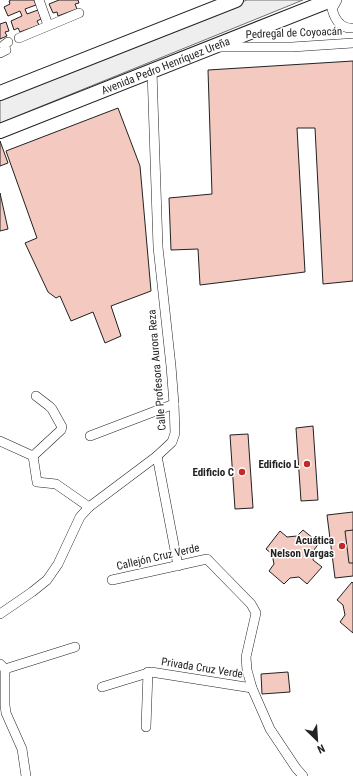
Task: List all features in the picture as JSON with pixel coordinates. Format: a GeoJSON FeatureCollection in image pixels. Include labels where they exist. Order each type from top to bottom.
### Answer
{"type":"FeatureCollection","features":[{"type":"Feature","properties":{"kind":"main road"},"geometry":{"type":"LineString","coordinates":[[0,93],[236,0]]}},
{"type":"Feature","properties":{"kind":"main road","name":"Avenida Pedro Henríquez Ureña"},"geometry":{"type":"LineString","coordinates":[[0,131],[331,0]]}},
{"type":"Feature","properties":{"kind":"street"},"geometry":{"type":"LineString","coordinates":[[39,0],[48,25]]}},
{"type":"Feature","properties":{"kind":"street","name":"Pedregal de Coyoacán"},"geometry":{"type":"LineString","coordinates":[[337,0],[332,9],[334,18],[341,25],[353,28]]}},
{"type":"Feature","properties":{"kind":"street"},"geometry":{"type":"LineString","coordinates":[[19,38],[80,13]]}},
{"type":"Feature","properties":{"kind":"street"},"geometry":{"type":"LineString","coordinates":[[0,53],[6,50],[4,45],[8,42]]}},
{"type":"Feature","properties":{"kind":"street","name":"Pedregal de Coyoacán"},"geometry":{"type":"LineString","coordinates":[[212,47],[292,47],[353,43]]}},
{"type":"Feature","properties":{"kind":"street","name":"Calle Profesora Aurora Reza"},"geometry":{"type":"LineString","coordinates":[[0,614],[47,580],[58,564],[80,517],[89,507],[157,456],[172,442],[175,433],[174,404],[158,247],[152,71]]}},
{"type":"Feature","properties":{"kind":"street"},"geometry":{"type":"LineString","coordinates":[[34,456],[61,430],[62,427],[52,409],[36,396]]}},
{"type":"Feature","properties":{"kind":"street"},"geometry":{"type":"LineString","coordinates":[[90,436],[174,404]]}},
{"type":"Feature","properties":{"kind":"street"},"geometry":{"type":"LineString","coordinates":[[0,441],[34,456]]}},
{"type":"Feature","properties":{"kind":"street"},"geometry":{"type":"LineString","coordinates":[[34,456],[37,482],[56,484],[89,507]]}},
{"type":"Feature","properties":{"kind":"street"},"geometry":{"type":"LineString","coordinates":[[157,456],[178,566]]}},
{"type":"Feature","properties":{"kind":"street","name":"Callejón Cruz Verde"},"geometry":{"type":"LineString","coordinates":[[112,580],[178,566],[207,558],[251,604],[256,613],[246,657],[247,670],[252,688]]}},
{"type":"Feature","properties":{"kind":"street"},"geometry":{"type":"LineString","coordinates":[[26,776],[22,749],[6,712],[2,667],[75,647]]}},
{"type":"Feature","properties":{"kind":"street"},"geometry":{"type":"LineString","coordinates":[[146,727],[148,672]]}},
{"type":"Feature","properties":{"kind":"street","name":"Privada Cruz Verde"},"geometry":{"type":"LineString","coordinates":[[102,687],[151,672],[252,688]]}},
{"type":"Feature","properties":{"kind":"street"},"geometry":{"type":"LineString","coordinates":[[252,688],[270,729],[302,776]]}},
{"type":"Feature","properties":{"kind":"shaded area"},"geometry":{"type":"Polygon","coordinates":[[[247,0],[303,0],[0,123],[0,98],[247,0]]]}},
{"type":"Feature","properties":{"kind":"building"},"geometry":{"type":"Polygon","coordinates":[[[34,0],[36,5],[25,9],[27,14],[38,10],[41,19],[37,21],[39,25],[20,32],[18,28],[14,30],[11,21],[22,16],[20,11],[8,16],[4,7],[10,4],[9,1],[34,0]]]}},
{"type":"Feature","properties":{"kind":"building"},"geometry":{"type":"Polygon","coordinates":[[[59,0],[78,0],[79,3],[75,4],[77,9],[58,16],[57,12],[53,13],[49,4],[59,0]]]}},
{"type":"Feature","properties":{"kind":"building"},"geometry":{"type":"Polygon","coordinates":[[[6,22],[9,31],[5,32],[7,36],[0,39],[0,24],[6,22]]]}},
{"type":"Feature","properties":{"kind":"building"},"geometry":{"type":"Polygon","coordinates":[[[353,61],[353,281],[323,284],[315,128],[297,128],[305,272],[200,285],[198,249],[171,250],[169,198],[212,194],[208,70],[353,61]]]}},
{"type":"Feature","properties":{"kind":"building"},"geometry":{"type":"Polygon","coordinates":[[[118,108],[140,166],[151,291],[111,306],[121,336],[105,343],[93,312],[71,321],[60,296],[56,298],[48,292],[25,243],[37,238],[6,151],[118,108]]]}},
{"type":"Feature","properties":{"kind":"building"},"geometry":{"type":"Polygon","coordinates":[[[0,141],[8,163],[0,166],[0,141]]]}},
{"type":"Feature","properties":{"kind":"building"},"geometry":{"type":"Polygon","coordinates":[[[0,193],[8,229],[0,231],[0,193]]]}},
{"type":"Feature","properties":{"kind":"building","name":"Edificio L"},"geometry":{"type":"Polygon","coordinates":[[[313,426],[318,500],[301,501],[296,428],[313,426]]]}},
{"type":"Feature","properties":{"kind":"building","name":"Edificio C"},"geometry":{"type":"Polygon","coordinates":[[[248,434],[253,508],[235,509],[230,435],[248,434]]]}},
{"type":"Feature","properties":{"kind":"building","name":"Acuática Nelson Vargas"},"geometry":{"type":"Polygon","coordinates":[[[353,512],[353,576],[335,578],[327,515],[353,512]]]}},
{"type":"Feature","properties":{"kind":"building"},"geometry":{"type":"Polygon","coordinates":[[[303,530],[319,543],[314,550],[313,560],[322,567],[307,584],[299,577],[290,578],[284,584],[269,571],[274,564],[272,554],[266,549],[280,531],[287,537],[297,536],[303,530]]]}},
{"type":"Feature","properties":{"kind":"building"},"geometry":{"type":"Polygon","coordinates":[[[353,530],[353,563],[349,563],[345,531],[353,530]]]}},
{"type":"Feature","properties":{"kind":"building"},"geometry":{"type":"Polygon","coordinates":[[[352,582],[353,633],[340,622],[345,615],[343,605],[337,600],[352,582]]]}},
{"type":"Feature","properties":{"kind":"building"},"geometry":{"type":"Polygon","coordinates":[[[288,672],[290,692],[262,694],[261,674],[288,672]]]}},
{"type":"Feature","properties":{"kind":"place","name":"Edificio L"},"geometry":{"type":"Point","coordinates":[307,464]}},
{"type":"Feature","properties":{"kind":"place","name":"Edificio C"},"geometry":{"type":"Point","coordinates":[242,472]}},
{"type":"Feature","properties":{"kind":"place","name":"Acuática Nelson Vargas"},"geometry":{"type":"Point","coordinates":[342,546]}}]}
